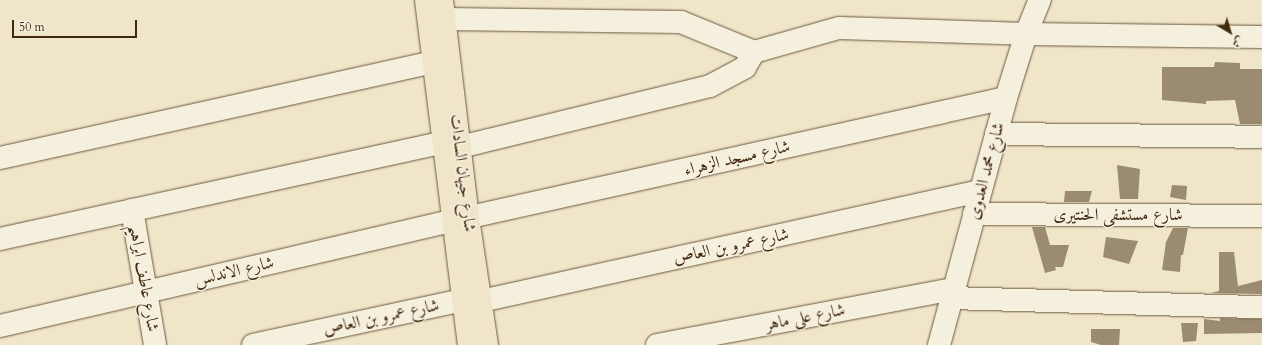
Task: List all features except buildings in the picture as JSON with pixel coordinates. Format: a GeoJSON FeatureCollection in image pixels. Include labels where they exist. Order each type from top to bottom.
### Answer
{"type":"FeatureCollection","features":[{"type":"Feature","properties":{"kind":"main road","name":"شارع جيهان السادات"},"geometry":{"type":"LineString","coordinates":[[426,0],[432,62],[451,145]]}},
{"type":"Feature","properties":{"kind":"main road","name":"شارع جيهان السادات"},"geometry":{"type":"LineString","coordinates":[[443,10],[451,145],[460,219],[472,300],[487,345]]}},
{"type":"Feature","properties":{"kind":"main road","name":"شارع جيهان السادات"},"geometry":{"type":"LineString","coordinates":[[469,345],[472,300]]}},
{"type":"Feature","properties":{"kind":"street","name":"شارع محمد العدوى"},"geometry":{"type":"LineString","coordinates":[[939,345],[1006,98],[1026,34],[1040,0]]}},
{"type":"Feature","properties":{"kind":"street"},"geometry":{"type":"LineString","coordinates":[[443,10],[681,22],[754,52],[839,28],[1026,34],[1262,37]]}},
{"type":"Feature","properties":{"kind":"street"},"geometry":{"type":"LineString","coordinates":[[0,240],[132,210],[451,145],[710,86],[745,66],[754,52]]}},
{"type":"Feature","properties":{"kind":"street"},"geometry":{"type":"LineString","coordinates":[[0,158],[432,62]]}},
{"type":"Feature","properties":{"kind":"street","name":"شارع مسجد الزهراء"},"geometry":{"type":"LineString","coordinates":[[460,219],[1006,98]]}},
{"type":"Feature","properties":{"kind":"street"},"geometry":{"type":"LineString","coordinates":[[996,134],[1262,137]]}},
{"type":"Feature","properties":{"kind":"street","name":"شارع عمرو بن العاص"},"geometry":{"type":"LineString","coordinates":[[253,345],[472,300],[980,191]]}},
{"type":"Feature","properties":{"kind":"street","name":"شارع عاطف ابراهيم"},"geometry":{"type":"LineString","coordinates":[[132,210],[156,345]]}},
{"type":"Feature","properties":{"kind":"street","name":"شارع مستشفى الحنتيرى"},"geometry":{"type":"LineString","coordinates":[[974,214],[1262,216]]}},
{"type":"Feature","properties":{"kind":"street","name":"شارع الاندلس"},"geometry":{"type":"LineString","coordinates":[[0,326],[460,219]]}},
{"type":"Feature","properties":{"kind":"street","name":"شارع على ماهر"},"geometry":{"type":"LineString","coordinates":[[657,345],[953,294],[1262,307]]}}]}
